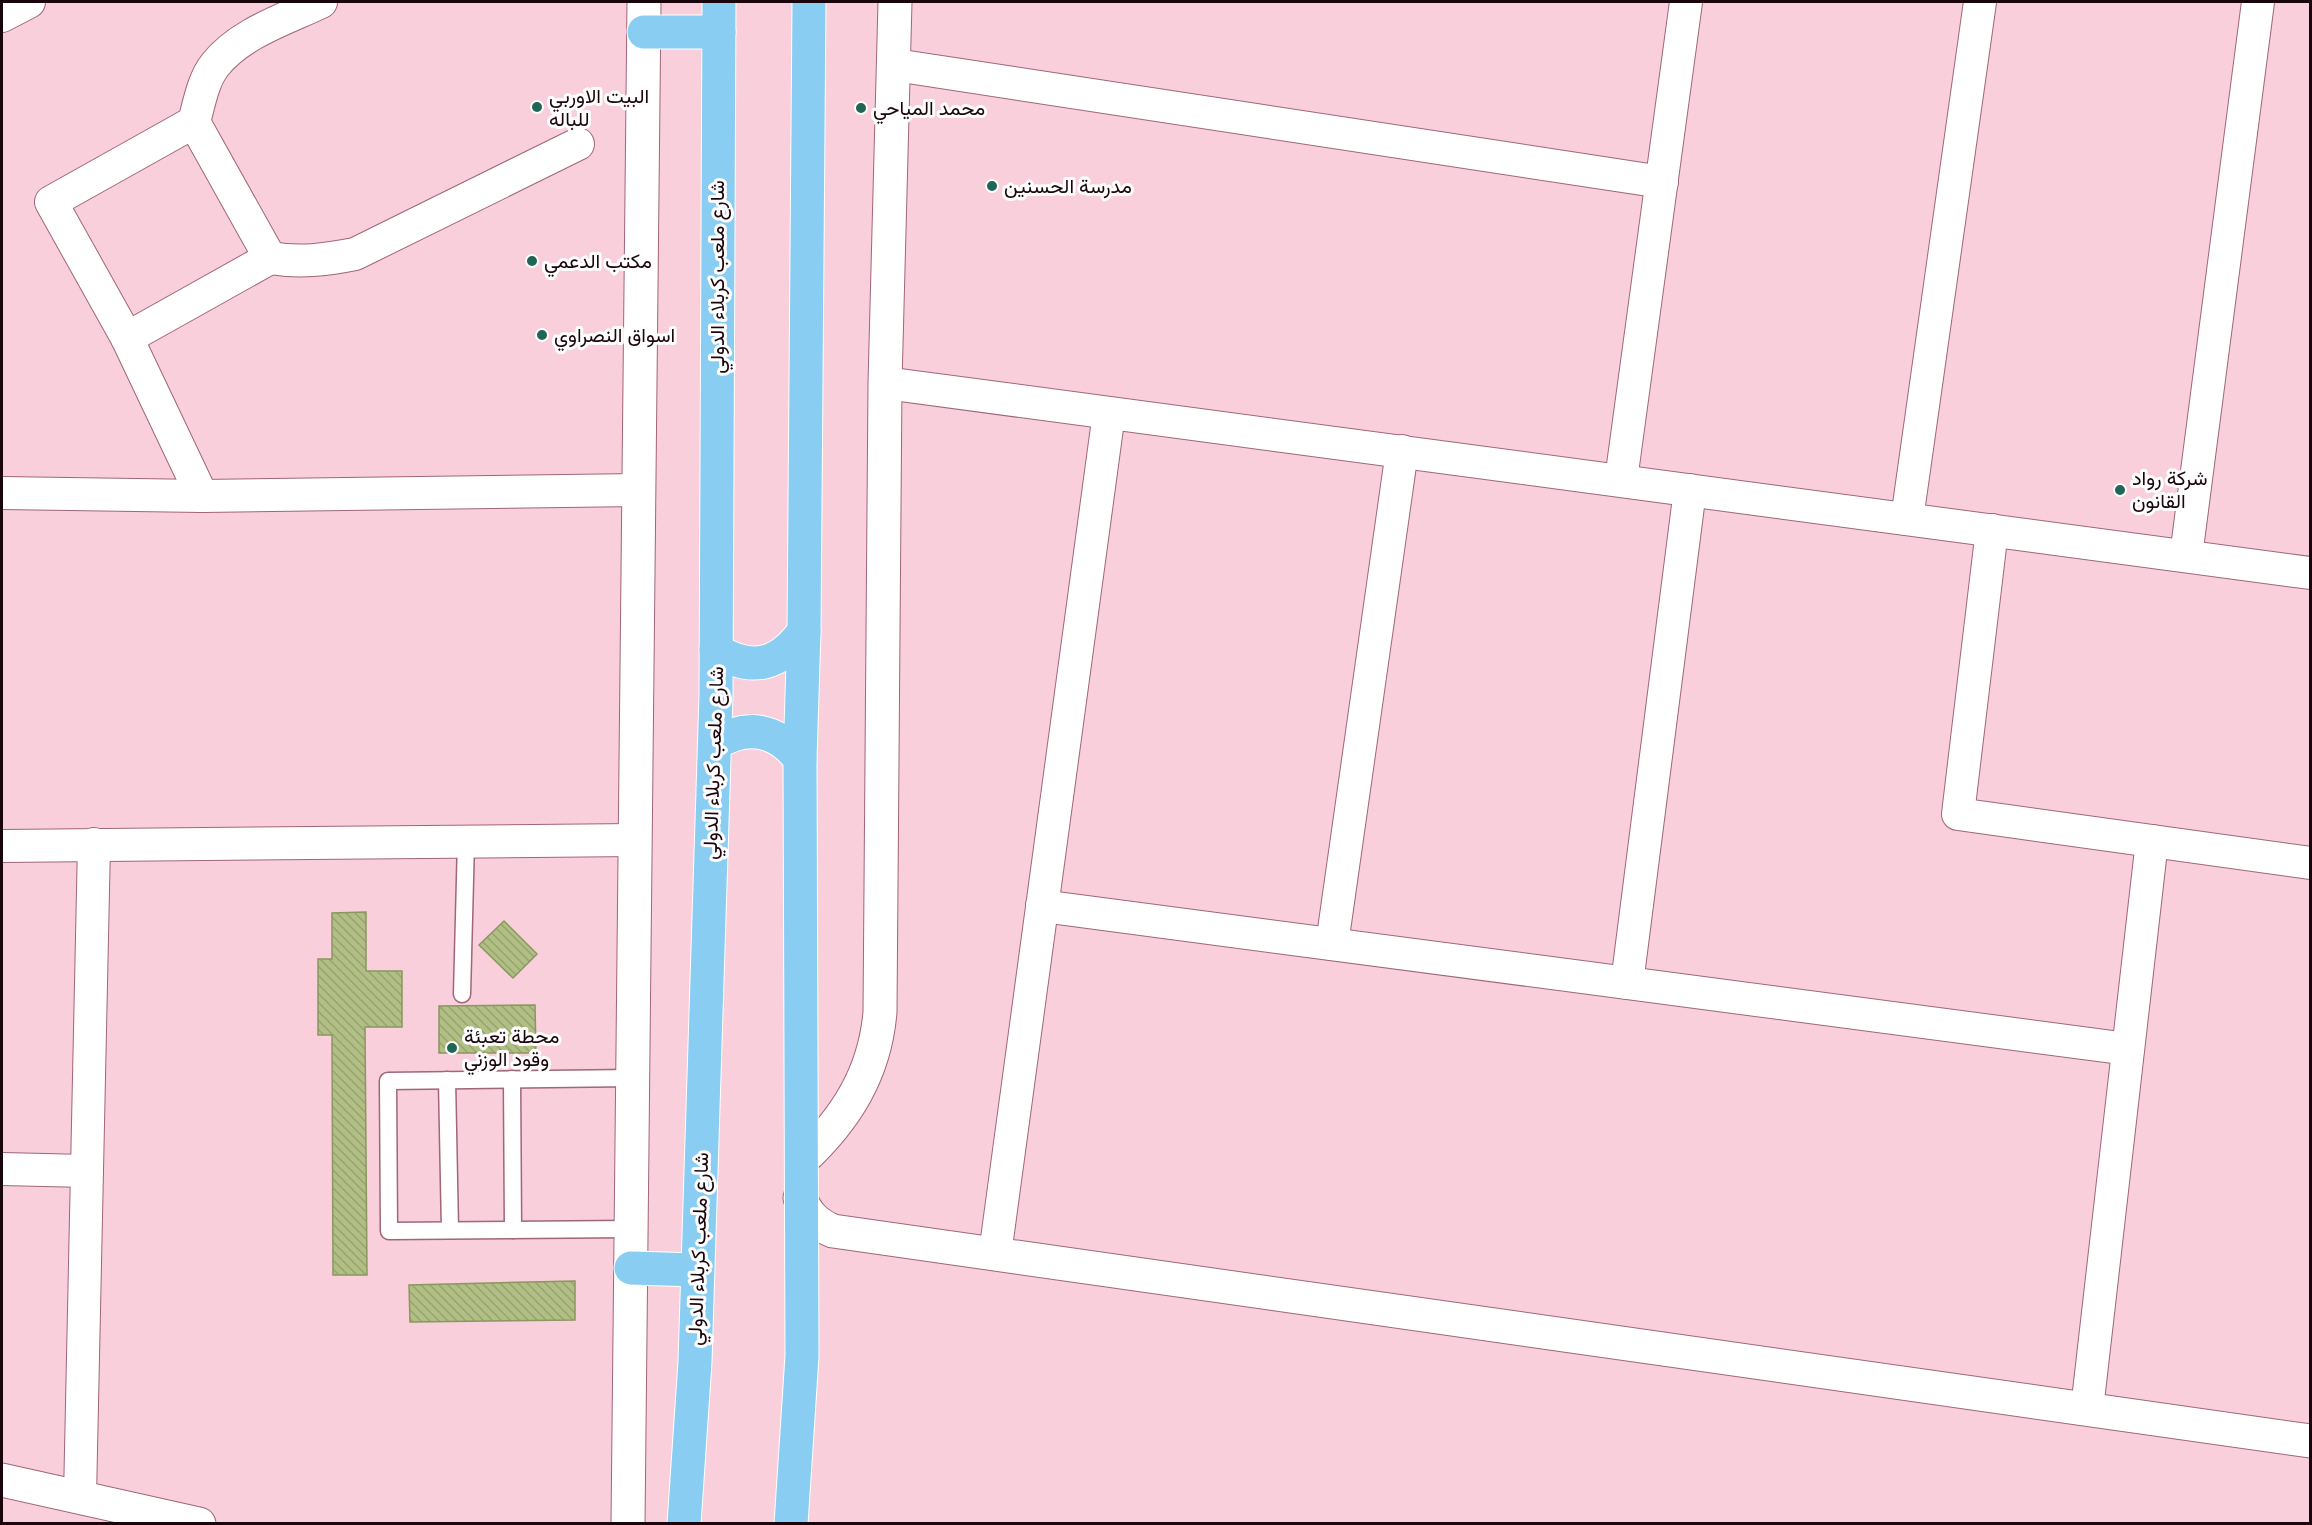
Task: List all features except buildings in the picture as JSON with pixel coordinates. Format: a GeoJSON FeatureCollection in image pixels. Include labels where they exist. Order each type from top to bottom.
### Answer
{"type":"FeatureCollection","features":[{"type":"Feature","properties":{"kind":"main road"},"geometry":{"type":"LineString","coordinates":[[791,1524],[802,1356],[800,759],[804,631],[809,2]]}},
{"type":"Feature","properties":{"kind":"main road"},"geometry":{"type":"LineString","coordinates":[[644,17],[719,17]]}},
{"type":"Feature","properties":{"kind":"main road","name":"شارع ملعب كربلاء الدولي"},"geometry":{"type":"LineString","coordinates":[[684,1524],[695,1362],[715,744],[719,17]]}},
{"type":"Feature","properties":{"kind":"main road"},"geometry":{"type":"LineString","coordinates":[[716,650],[731,659],[748,663],[765,662],[781,656],[804,631]]}},
{"type":"Feature","properties":{"kind":"main road"},"geometry":{"type":"LineString","coordinates":[[715,744],[728,735],[745,731],[761,731],[777,736],[790,746],[800,759]]}},
{"type":"Feature","properties":{"kind":"main road"},"geometry":{"type":"LineString","coordinates":[[631,1268],[697,1270]]}},
{"type":"Feature","properties":{"kind":"street"},"geometry":{"type":"LineString","coordinates":[[2,16],[29,2]]}},
{"type":"Feature","properties":{"kind":"street"},"geometry":{"type":"LineString","coordinates":[[270,258],[194,122],[202,92],[214,66],[238,43],[321,2]]}},
{"type":"Feature","properties":{"kind":"street"},"geometry":{"type":"LineString","coordinates":[[802,1160],[831,1131],[858,1092],[868,1071],[878,1031],[885,383],[895,2]]}},
{"type":"Feature","properties":{"kind":"street"},"geometry":{"type":"LineString","coordinates":[[1621,480],[1686,2]]}},
{"type":"Feature","properties":{"kind":"street"},"geometry":{"type":"LineString","coordinates":[[1907,519],[1980,2]]}},
{"type":"Feature","properties":{"kind":"street"},"geometry":{"type":"LineString","coordinates":[[2186,556],[2259,2]]}},
{"type":"Feature","properties":{"kind":"street"},"geometry":{"type":"LineString","coordinates":[[628,1524],[644,17]]}},
{"type":"Feature","properties":{"kind":"street"},"geometry":{"type":"LineString","coordinates":[[895,65],[1662,182]]}},
{"type":"Feature","properties":{"kind":"street"},"geometry":{"type":"LineString","coordinates":[[194,122],[51,202],[127,338],[202,496]]}},
{"type":"Feature","properties":{"kind":"street"},"geometry":{"type":"LineString","coordinates":[[127,338],[270,258],[293,262],[325,260],[355,254],[578,144]]}},
{"type":"Feature","properties":{"kind":"street"},"geometry":{"type":"LineString","coordinates":[[885,383],[2310,573]]}},
{"type":"Feature","properties":{"kind":"street"},"geometry":{"type":"LineString","coordinates":[[995,1254],[1109,413]]}},
{"type":"Feature","properties":{"kind":"street"},"geometry":{"type":"LineString","coordinates":[[1332,944],[1402,451]]}},
{"type":"Feature","properties":{"kind":"street"},"geometry":{"type":"LineString","coordinates":[[2,493],[202,496],[639,490]]}},
{"type":"Feature","properties":{"kind":"street"},"geometry":{"type":"LineString","coordinates":[[1627,983],[1690,490]]}},
{"type":"Feature","properties":{"kind":"street"},"geometry":{"type":"LineString","coordinates":[[1992,530],[1958,814],[2310,863]]}},
{"type":"Feature","properties":{"kind":"street"},"geometry":{"type":"LineString","coordinates":[[2,846],[635,840]]}},
{"type":"Feature","properties":{"kind":"street"},"geometry":{"type":"LineString","coordinates":[[2087,1409],[2152,841]]}},
{"type":"Feature","properties":{"kind":"street"},"geometry":{"type":"LineString","coordinates":[[80,1497],[94,844]]}},
{"type":"Feature","properties":{"kind":"street"},"geometry":{"type":"LineString","coordinates":[[1042,906],[2128,1049]]}},
{"type":"Feature","properties":{"kind":"street"},"geometry":{"type":"LineString","coordinates":[[2,1169],[87,1171]]}},
{"type":"Feature","properties":{"kind":"street"},"geometry":{"type":"LineString","coordinates":[[800,1198],[811,1218],[822,1227],[833,1231],[2310,1441]]}},
{"type":"Feature","properties":{"kind":"street"},"geometry":{"type":"LineString","coordinates":[[2,1479],[199,1524]]}},
{"type":"Feature","properties":{"kind":"lane"},"geometry":{"type":"LineString","coordinates":[[462,994],[466,841]]}},
{"type":"Feature","properties":{"kind":"lane"},"geometry":{"type":"LineString","coordinates":[[631,1229],[389,1231],[388,1081],[633,1078]]}},
{"type":"Feature","properties":{"kind":"lane"},"geometry":{"type":"LineString","coordinates":[[512,1079],[513,1230]]}},
{"type":"Feature","properties":{"kind":"lane"},"geometry":{"type":"LineString","coordinates":[[447,1080],[450,1230]]}},
{"type":"Feature","properties":{"kind":"place","name":"البيت الاوربي للباله"},"geometry":{"type":"Point","coordinates":[537,107]}},
{"type":"Feature","properties":{"kind":"place","name":"محمد المياحي"},"geometry":{"type":"Point","coordinates":[861,108]}},
{"type":"Feature","properties":{"kind":"place","name":"مدرسة الحسنين"},"geometry":{"type":"Point","coordinates":[992,186]}},
{"type":"Feature","properties":{"kind":"place","name":"مكتب الدعمي"},"geometry":{"type":"Point","coordinates":[532,261]}},
{"type":"Feature","properties":{"kind":"place","name":"اسواق النصراوي"},"geometry":{"type":"Point","coordinates":[542,335]}},
{"type":"Feature","properties":{"kind":"place","name":"شركة رواد القانون"},"geometry":{"type":"Point","coordinates":[2120,490]}},
{"type":"Feature","properties":{"kind":"place","name":"محطة تعبئة وقود الوزني"},"geometry":{"type":"Point","coordinates":[452,1048]}}]}
